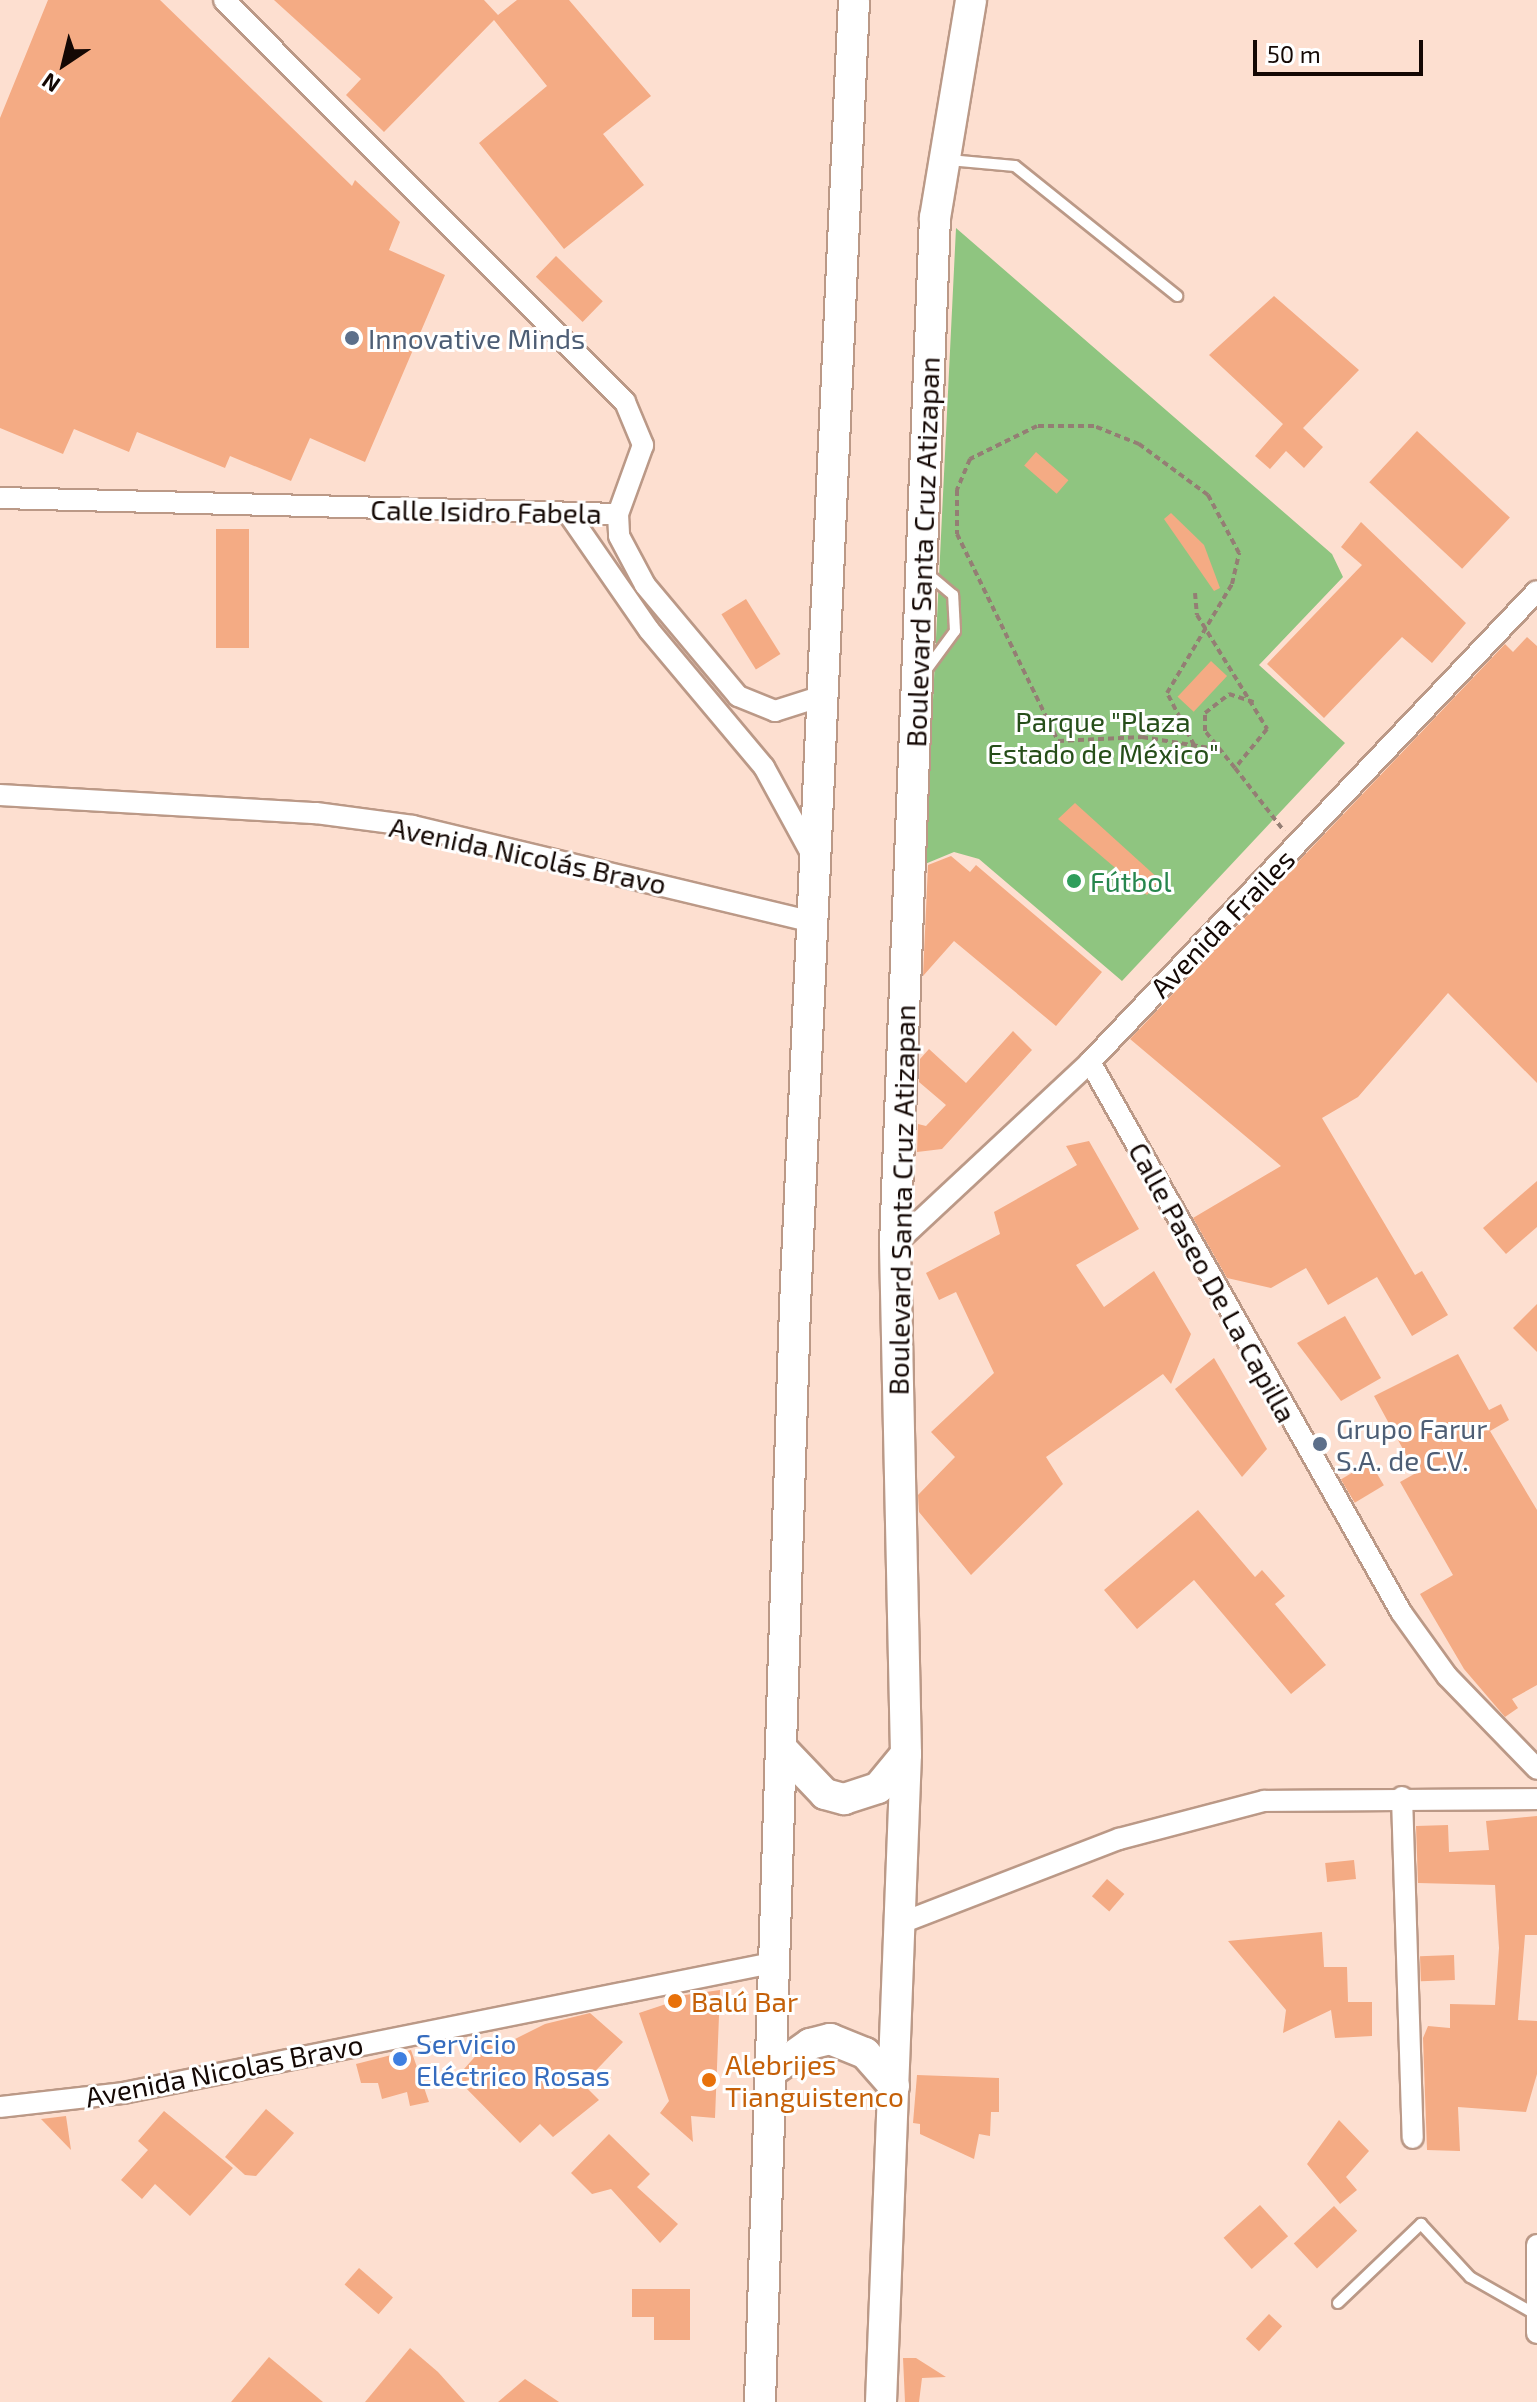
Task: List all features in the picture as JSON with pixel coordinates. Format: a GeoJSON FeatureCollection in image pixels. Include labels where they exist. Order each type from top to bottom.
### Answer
{"type":"FeatureCollection","features":[{"type":"Feature","properties":{"kind":"main road"},"geometry":{"type":"LineString","coordinates":[[760,2402],[813,922],[854,0]]}},
{"type":"Feature","properties":{"kind":"main road","name":"Boulevard Santa Cruz Atizapan"},"geometry":{"type":"LineString","coordinates":[[881,2402],[906,1754],[895,1244],[921,570],[943,160],[971,0]]}},
{"type":"Feature","properties":{"kind":"main road"},"geometry":{"type":"LineString","coordinates":[[785,1752],[825,1794],[844,1799],[878,1788],[906,1754]]}},
{"type":"Feature","properties":{"kind":"main road"},"geometry":{"type":"LineString","coordinates":[[772,2071],[810,2044],[830,2039],[865,2053],[894,2086]]}},
{"type":"Feature","properties":{"kind":"street","name":"Calle Isidro Fabela"},"geometry":{"type":"LineString","coordinates":[[0,498],[618,514],[643,445],[625,402],[224,0]]}},
{"type":"Feature","properties":{"kind":"street"},"geometry":{"type":"LineString","coordinates":[[568,513],[649,630],[764,767],[817,866]]}},
{"type":"Feature","properties":{"kind":"street"},"geometry":{"type":"LineString","coordinates":[[618,514],[619,536],[645,585],[738,696],[775,711],[825,695]]}},
{"type":"Feature","properties":{"kind":"street","name":"Avenida Frailes"},"geometry":{"type":"LineString","coordinates":[[895,1244],[1090,1062],[1537,591]]}},
{"type":"Feature","properties":{"kind":"street","name":"Avenida Nicolás Bravo"},"geometry":{"type":"LineString","coordinates":[[0,795],[316,813],[413,826],[813,922]]}},
{"type":"Feature","properties":{"kind":"street","name":"Calle Paseo De La Capilla"},"geometry":{"type":"LineString","coordinates":[[1090,1062],[1401,1612],[1447,1676],[1537,1769]]}},
{"type":"Feature","properties":{"kind":"street"},"geometry":{"type":"LineString","coordinates":[[1402,1797],[1413,2138]]}},
{"type":"Feature","properties":{"kind":"street"},"geometry":{"type":"LineString","coordinates":[[901,1923],[1119,1839],[1224,1809],[1402,1797],[1537,1799]]}},
{"type":"Feature","properties":{"kind":"street","name":"Avenida Nicolas Bravo"},"geometry":{"type":"LineString","coordinates":[[0,2107],[123,2093],[777,1962]]}},
{"type":"Feature","properties":{"kind":"street"},"geometry":{"type":"LineString","coordinates":[[1536,2324],[1537,2245]]}},
{"type":"Feature","properties":{"kind":"lane"},"geometry":{"type":"LineString","coordinates":[[943,160],[1015,166],[1177,296]]}},
{"type":"Feature","properties":{"kind":"lane"},"geometry":{"type":"LineString","coordinates":[[1338,2303],[1421,2224],[1470,2277],[1536,2324]]}},
{"type":"Feature","properties":{"kind":"path"},"geometry":{"type":"LineString","coordinates":[[1194,745],[1167,693],[1204,625],[1232,584],[1239,553],[1208,495],[1181,471],[1094,426],[1058,423],[1006,436],[970,459],[957,490],[957,534],[1050,732],[1069,745],[1142,737],[1216,749]]}},
{"type":"Feature","properties":{"kind":"path"},"geometry":{"type":"LineString","coordinates":[[1195,593],[1204,625],[1258,706],[1267,729],[1235,768]]}},
{"type":"Feature","properties":{"kind":"path"},"geometry":{"type":"LineString","coordinates":[[1258,706],[1238,694],[1212,702],[1203,720],[1216,749],[1235,768],[1296,845]]}},
{"type":"Feature","properties":{"kind":"green space","name":"Parque \"Plaza Estado de México\""},"geometry":{"type":"Polygon","coordinates":[[[956,228],[1332,554],[1343,577],[1259,665],[1345,743],[1122,981],[979,859],[954,852],[925,864],[956,228]]]}},
{"type":"Feature","properties":{"kind":"building"},"geometry":{"type":"Polygon","coordinates":[[[48,0],[160,0],[352,186],[355,180],[400,222],[389,250],[445,275],[365,462],[310,438],[291,481],[230,456],[225,468],[137,432],[129,452],[74,429],[63,454],[0,428],[0,118],[48,0]]]}},
{"type":"Feature","properties":{"kind":"building"},"geometry":{"type":"Polygon","coordinates":[[[274,0],[484,0],[498,15],[517,0],[569,0],[651,96],[603,134],[644,185],[564,249],[479,143],[547,86],[494,20],[384,132],[346,95],[361,79],[274,0]]]}},
{"type":"Feature","properties":{"kind":"building"},"geometry":{"type":"Polygon","coordinates":[[[556,256],[603,301],[583,322],[536,277],[556,256]]]}},
{"type":"Feature","properties":{"kind":"building"},"geometry":{"type":"Polygon","coordinates":[[[1274,296],[1359,370],[1303,428],[1323,447],[1304,468],[1286,451],[1270,469],[1255,456],[1283,424],[1209,355],[1274,296]]]}},
{"type":"Feature","properties":{"kind":"building"},"geometry":{"type":"Polygon","coordinates":[[[1417,431],[1510,518],[1462,569],[1369,482],[1417,431]]]}},
{"type":"Feature","properties":{"kind":"building"},"geometry":{"type":"Polygon","coordinates":[[[1036,452],[1068,480],[1057,494],[1024,466],[1036,452]]]}},
{"type":"Feature","properties":{"kind":"building"},"geometry":{"type":"Polygon","coordinates":[[[1171,513],[1204,545],[1220,588],[1214,591],[1164,519],[1171,513]]]}},
{"type":"Feature","properties":{"kind":"building"},"geometry":{"type":"Polygon","coordinates":[[[1361,522],[1466,623],[1432,663],[1402,637],[1324,718],[1267,664],[1362,565],[1341,547],[1361,522]]]}},
{"type":"Feature","properties":{"kind":"building"},"geometry":{"type":"Polygon","coordinates":[[[216,529],[249,529],[249,648],[216,648],[216,529]]]}},
{"type":"Feature","properties":{"kind":"building"},"geometry":{"type":"Polygon","coordinates":[[[746,599],[780,654],[756,669],[721,614],[746,599]]]}},
{"type":"Feature","properties":{"kind":"building"},"geometry":{"type":"Polygon","coordinates":[[[1527,637],[1537,646],[1537,1083],[1448,993],[1358,1097],[1322,1118],[1415,1275],[1422,1271],[1448,1315],[1412,1336],[1377,1277],[1328,1305],[1306,1268],[1271,1288],[1227,1278],[1193,1218],[1281,1166],[1130,1039],[1505,644],[1513,652],[1527,637]]]}},
{"type":"Feature","properties":{"kind":"building"},"geometry":{"type":"Polygon","coordinates":[[[1211,661],[1227,676],[1194,712],[1178,697],[1211,661]]]}},
{"type":"Feature","properties":{"kind":"building"},"geometry":{"type":"Polygon","coordinates":[[[1075,803],[1160,880],[1147,895],[1058,819],[1075,803]]]}},
{"type":"Feature","properties":{"kind":"building"},"geometry":{"type":"Polygon","coordinates":[[[951,856],[970,872],[976,865],[1102,972],[1056,1026],[954,941],[923,976],[928,865],[951,856]]]}},
{"type":"Feature","properties":{"kind":"building"},"geometry":{"type":"Polygon","coordinates":[[[1013,1031],[1032,1050],[942,1149],[917,1152],[918,1124],[926,1126],[946,1105],[919,1082],[920,1059],[929,1049],[966,1083],[1013,1031]]]}},
{"type":"Feature","properties":{"kind":"building"},"geometry":{"type":"Polygon","coordinates":[[[1089,1141],[1139,1229],[1076,1265],[1104,1307],[1154,1271],[1191,1334],[1171,1384],[1163,1374],[1046,1457],[1063,1484],[971,1575],[919,1512],[918,1495],[955,1457],[931,1432],[994,1373],[956,1292],[939,1300],[926,1273],[1000,1234],[994,1212],[1077,1165],[1066,1146],[1089,1141]]]}},
{"type":"Feature","properties":{"kind":"building"},"geometry":{"type":"Polygon","coordinates":[[[1537,1181],[1537,1227],[1506,1254],[1483,1228],[1537,1181]]]}},
{"type":"Feature","properties":{"kind":"building"},"geometry":{"type":"Polygon","coordinates":[[[1537,1304],[1537,1352],[1513,1328],[1537,1304]]]}},
{"type":"Feature","properties":{"kind":"building"},"geometry":{"type":"Polygon","coordinates":[[[1345,1316],[1381,1378],[1341,1401],[1297,1343],[1345,1316]]]}},
{"type":"Feature","properties":{"kind":"building"},"geometry":{"type":"Polygon","coordinates":[[[1458,1354],[1489,1410],[1501,1404],[1509,1420],[1490,1431],[1537,1510],[1537,1685],[1512,1699],[1518,1708],[1505,1717],[1464,1669],[1420,1594],[1453,1575],[1400,1482],[1416,1473],[1374,1396],[1458,1354]]]}},
{"type":"Feature","properties":{"kind":"building"},"geometry":{"type":"Polygon","coordinates":[[[1214,1358],[1267,1449],[1242,1477],[1175,1389],[1214,1358]]]}},
{"type":"Feature","properties":{"kind":"building"},"geometry":{"type":"Polygon","coordinates":[[[1370,1462],[1384,1485],[1355,1503],[1341,1480],[1370,1462]]]}},
{"type":"Feature","properties":{"kind":"building"},"geometry":{"type":"Polygon","coordinates":[[[1198,1510],[1255,1577],[1262,1570],[1285,1596],[1275,1604],[1326,1665],[1291,1694],[1194,1580],[1137,1629],[1104,1590],[1198,1510]]]}},
{"type":"Feature","properties":{"kind":"building"},"geometry":{"type":"Polygon","coordinates":[[[1537,1816],[1537,1935],[1525,1935],[1518,2020],[1537,2021],[1537,2074],[1526,2112],[1458,2107],[1460,2151],[1427,2150],[1423,2038],[1428,2026],[1450,2028],[1450,2004],[1495,2005],[1499,1948],[1495,1885],[1418,1883],[1416,1826],[1448,1825],[1449,1852],[1489,1850],[1486,1821],[1537,1816]]]}},
{"type":"Feature","properties":{"kind":"building"},"geometry":{"type":"Polygon","coordinates":[[[1354,1860],[1356,1879],[1327,1882],[1325,1863],[1354,1860]]]}},
{"type":"Feature","properties":{"kind":"building"},"geometry":{"type":"Polygon","coordinates":[[[1107,1879],[1124,1894],[1109,1911],[1092,1896],[1107,1879]]]}},
{"type":"Feature","properties":{"kind":"building"},"geometry":{"type":"Polygon","coordinates":[[[1322,1932],[1324,1967],[1347,1967],[1348,2002],[1372,2002],[1372,2036],[1335,2038],[1331,2010],[1283,2033],[1286,2010],[1228,1941],[1322,1932]]]}},
{"type":"Feature","properties":{"kind":"building"},"geometry":{"type":"Polygon","coordinates":[[[1454,1955],[1455,1980],[1421,1981],[1420,1956],[1454,1955]]]}},
{"type":"Feature","properties":{"kind":"building"},"geometry":{"type":"Polygon","coordinates":[[[720,1990],[715,2118],[691,2116],[693,2142],[660,2113],[669,2101],[639,2013],[666,2004],[664,1998],[720,1990]]]}},
{"type":"Feature","properties":{"kind":"building"},"geometry":{"type":"Polygon","coordinates":[[[590,2013],[623,2042],[583,2084],[599,2100],[553,2137],[540,2124],[520,2143],[456,2078],[488,2042],[495,2049],[545,2024],[590,2013]]]}},
{"type":"Feature","properties":{"kind":"building"},"geometry":{"type":"Polygon","coordinates":[[[411,2050],[429,2102],[410,2106],[407,2092],[382,2099],[378,2083],[361,2083],[356,2064],[411,2050]]]}},
{"type":"Feature","properties":{"kind":"building"},"geometry":{"type":"Polygon","coordinates":[[[917,2075],[999,2078],[999,2112],[991,2112],[990,2136],[979,2134],[974,2159],[920,2134],[920,2124],[913,2123],[917,2075]]]}},
{"type":"Feature","properties":{"kind":"building"},"geometry":{"type":"Polygon","coordinates":[[[266,2109],[294,2133],[256,2176],[245,2175],[225,2157],[266,2109]]]}},
{"type":"Feature","properties":{"kind":"building"},"geometry":{"type":"Polygon","coordinates":[[[164,2111],[233,2168],[190,2216],[155,2184],[142,2199],[121,2180],[148,2150],[138,2141],[164,2111]]]}},
{"type":"Feature","properties":{"kind":"building"},"geometry":{"type":"Polygon","coordinates":[[[66,2116],[71,2150],[41,2119],[66,2116]]]}},
{"type":"Feature","properties":{"kind":"building"},"geometry":{"type":"Polygon","coordinates":[[[1339,2120],[1369,2151],[1346,2177],[1357,2190],[1340,2204],[1307,2164],[1339,2120]]]}},
{"type":"Feature","properties":{"kind":"building"},"geometry":{"type":"Polygon","coordinates":[[[609,2134],[650,2174],[637,2187],[678,2224],[660,2243],[611,2189],[592,2194],[571,2173],[609,2134]]]}},
{"type":"Feature","properties":{"kind":"building"},"geometry":{"type":"Polygon","coordinates":[[[1260,2205],[1288,2236],[1252,2269],[1224,2238],[1260,2205]]]}},
{"type":"Feature","properties":{"kind":"building"},"geometry":{"type":"Polygon","coordinates":[[[1334,2206],[1357,2231],[1317,2268],[1294,2244],[1334,2206]]]}},
{"type":"Feature","properties":{"kind":"building"},"geometry":{"type":"Polygon","coordinates":[[[359,2268],[393,2298],[379,2314],[345,2285],[359,2268]]]}},
{"type":"Feature","properties":{"kind":"building"},"geometry":{"type":"Polygon","coordinates":[[[632,2289],[690,2289],[690,2340],[654,2340],[654,2317],[632,2317],[632,2289]]]}},
{"type":"Feature","properties":{"kind":"building"},"geometry":{"type":"Polygon","coordinates":[[[1269,2314],[1282,2326],[1259,2351],[1246,2339],[1269,2314]]]}},
{"type":"Feature","properties":{"kind":"building"},"geometry":{"type":"Polygon","coordinates":[[[410,2348],[438,2372],[465,2402],[365,2402],[410,2348]]]}},
{"type":"Feature","properties":{"kind":"building"},"geometry":{"type":"Polygon","coordinates":[[[269,2357],[323,2402],[231,2402],[269,2357]]]}},
{"type":"Feature","properties":{"kind":"building"},"geometry":{"type":"Polygon","coordinates":[[[903,2358],[916,2358],[946,2377],[922,2378],[919,2402],[905,2402],[903,2358]]]}},
{"type":"Feature","properties":{"kind":"building"},"geometry":{"type":"Polygon","coordinates":[[[525,2379],[559,2402],[498,2402],[525,2379]]]}},
{"type":"Feature","properties":{"kind":"place","name":"Innovative Minds"},"geometry":{"type":"Point","coordinates":[352,338]}},
{"type":"Feature","properties":{"kind":"place","name":"Fútbol"},"geometry":{"type":"Point","coordinates":[1074,881]}},
{"type":"Feature","properties":{"kind":"place","name":"Grupo Farur S.A. de C.V."},"geometry":{"type":"Point","coordinates":[1320,1444]}},
{"type":"Feature","properties":{"kind":"place","name":"Balú Bar"},"geometry":{"type":"Point","coordinates":[675,2001]}},
{"type":"Feature","properties":{"kind":"place","name":"Servicio Eléctrico Rosas"},"geometry":{"type":"Point","coordinates":[400,2059]}},
{"type":"Feature","properties":{"kind":"place","name":"Alebrijes Tianguistenco"},"geometry":{"type":"Point","coordinates":[709,2080]}}]}
